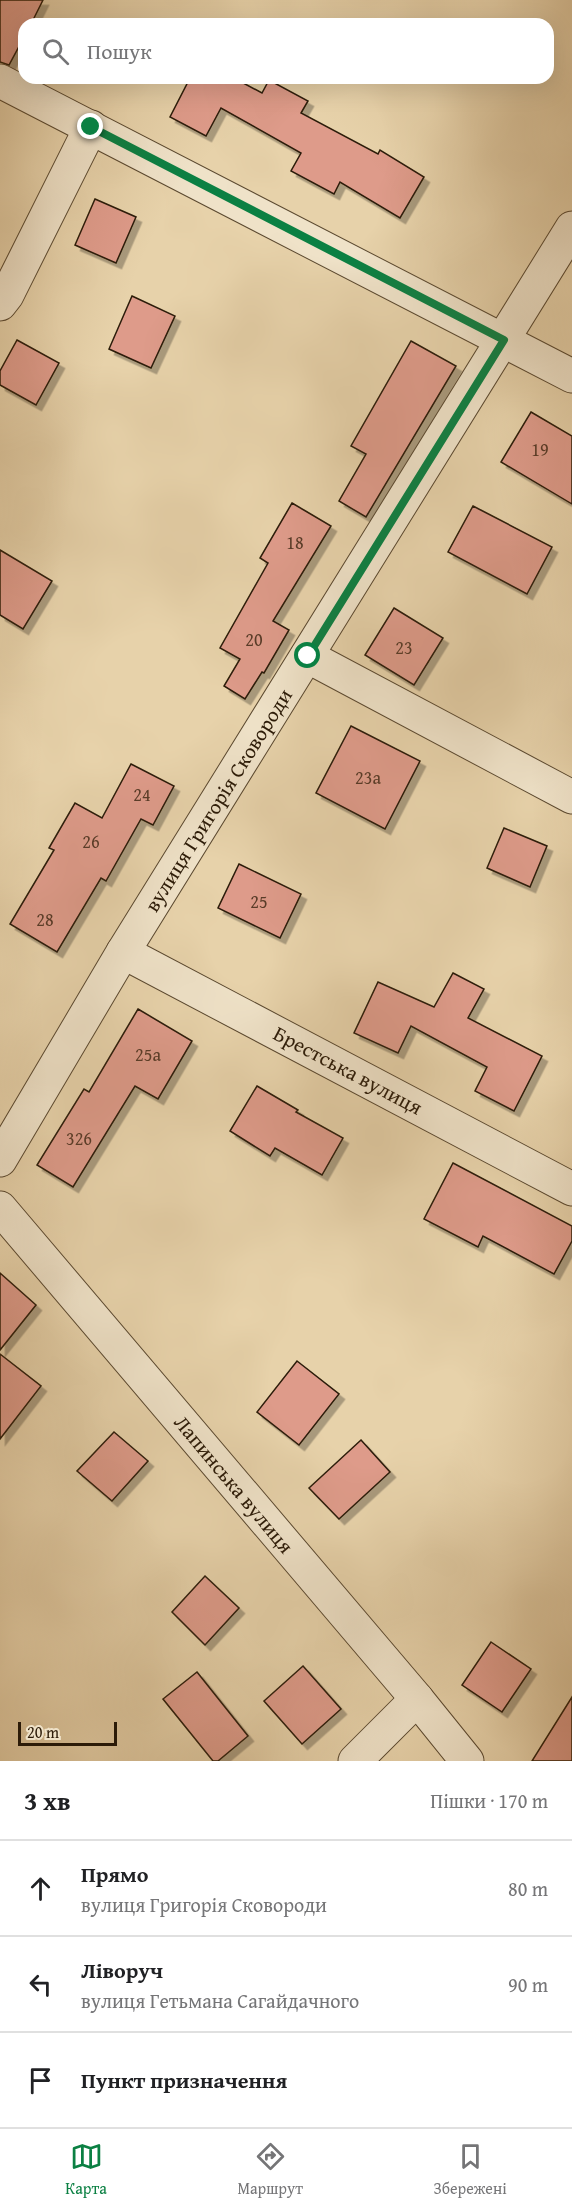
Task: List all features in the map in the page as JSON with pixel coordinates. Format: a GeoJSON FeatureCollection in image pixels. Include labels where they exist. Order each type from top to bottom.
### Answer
{"type":"FeatureCollection","features":[{"type":"Feature","properties":{"kind":"street"},"geometry":{"type":"LineString","coordinates":[[0,81],[572,376]]}},
{"type":"Feature","properties":{"kind":"street"},"geometry":{"type":"LineString","coordinates":[[0,304],[7,295],[91,127]]}},
{"type":"Feature","properties":{"kind":"street","name":"вулиця Григорія Сковороди"},"geometry":{"type":"LineString","coordinates":[[0,1160],[123,952],[572,228]]}},
{"type":"Feature","properties":{"kind":"street"},"geometry":{"type":"LineString","coordinates":[[308,656],[572,797]]}},
{"type":"Feature","properties":{"kind":"street","name":"Брестська вулиця"},"geometry":{"type":"LineString","coordinates":[[123,952],[572,1189]]}},
{"type":"Feature","properties":{"kind":"street","name":"Лапинська вулиця"},"geometry":{"type":"LineString","coordinates":[[0,1208],[417,1699],[467,1761]]}},
{"type":"Feature","properties":{"kind":"street"},"geometry":{"type":"LineString","coordinates":[[355,1761],[417,1699]]}},
{"type":"Feature","properties":{"kind":"building"},"geometry":{"type":"Polygon","coordinates":[[[0,0],[43,0],[34,18],[18,18],[18,48],[9,65],[0,62],[0,0]]]}},
{"type":"Feature","properties":{"kind":"building"},"geometry":{"type":"Polygon","coordinates":[[[187,84],[245,84],[262,93],[267,84],[276,84],[308,101],[301,113],[378,154],[380,150],[424,177],[400,218],[340,182],[334,194],[291,171],[301,153],[221,108],[206,136],[170,117],[187,84]]]}},
{"type":"Feature","properties":{"kind":"building"},"geometry":{"type":"Polygon","coordinates":[[[95,199],[136,217],[116,263],[75,245],[95,199]]]}},
{"type":"Feature","properties":{"kind":"building"},"geometry":{"type":"Polygon","coordinates":[[[132,296],[175,316],[151,368],[109,349],[132,296]]]}},
{"type":"Feature","properties":{"kind":"building"},"geometry":{"type":"Polygon","coordinates":[[[17,340],[59,363],[36,405],[0,385],[0,371],[17,340]]]}},
{"type":"Feature","properties":{"kind":"building"},"geometry":{"type":"Polygon","coordinates":[[[411,341],[456,366],[366,517],[339,501],[366,454],[351,446],[411,341]]]}},
{"type":"Feature","properties":{"kind":"building"},"geometry":{"type":"Polygon","coordinates":[[[531,412],[572,436],[572,504],[501,462],[531,412]]]}},
{"type":"Feature","properties":{"kind":"building"},"geometry":{"type":"Polygon","coordinates":[[[292,503],[331,526],[273,621],[289,630],[264,673],[262,672],[245,699],[224,686],[240,659],[220,648],[268,563],[260,558],[292,503]]]}},
{"type":"Feature","properties":{"kind":"building"},"geometry":{"type":"Polygon","coordinates":[[[473,506],[552,547],[527,594],[448,552],[473,506]]]}},
{"type":"Feature","properties":{"kind":"building"},"geometry":{"type":"Polygon","coordinates":[[[0,550],[52,581],[23,629],[0,615],[0,550]]]}},
{"type":"Feature","properties":{"kind":"building"},"geometry":{"type":"Polygon","coordinates":[[[394,608],[443,638],[414,685],[365,655],[394,608]]]}},
{"type":"Feature","properties":{"kind":"building"},"geometry":{"type":"Polygon","coordinates":[[[351,726],[420,761],[385,829],[316,793],[351,726]]]}},
{"type":"Feature","properties":{"kind":"building"},"geometry":{"type":"Polygon","coordinates":[[[131,764],[174,786],[153,825],[141,819],[106,881],[101,878],[57,952],[10,924],[54,850],[49,848],[75,803],[102,818],[131,764]]]}},
{"type":"Feature","properties":{"kind":"building"},"geometry":{"type":"Polygon","coordinates":[[[504,828],[547,846],[530,887],[487,868],[504,828]]]}},
{"type":"Feature","properties":{"kind":"building"},"geometry":{"type":"Polygon","coordinates":[[[239,864],[301,894],[280,938],[218,908],[239,864]]]}},
{"type":"Feature","properties":{"kind":"building"},"geometry":{"type":"Polygon","coordinates":[[[453,973],[484,989],[468,1018],[542,1056],[514,1111],[475,1091],[487,1067],[411,1026],[398,1053],[354,1033],[378,982],[434,1007],[453,973]]]}},
{"type":"Feature","properties":{"kind":"building"},"geometry":{"type":"Polygon","coordinates":[[[138,1009],[192,1041],[158,1099],[135,1086],[73,1187],[37,1165],[84,1089],[89,1092],[138,1009]]]}},
{"type":"Feature","properties":{"kind":"building"},"geometry":{"type":"Polygon","coordinates":[[[257,1086],[298,1110],[296,1112],[343,1138],[322,1175],[275,1148],[270,1156],[230,1131],[257,1086]]]}},
{"type":"Feature","properties":{"kind":"building"},"geometry":{"type":"Polygon","coordinates":[[[453,1163],[572,1226],[572,1241],[554,1274],[483,1236],[478,1247],[424,1219],[453,1163]]]}},
{"type":"Feature","properties":{"kind":"building"},"geometry":{"type":"Polygon","coordinates":[[[0,1273],[36,1305],[0,1350],[0,1273]]]}},
{"type":"Feature","properties":{"kind":"building"},"geometry":{"type":"Polygon","coordinates":[[[0,1354],[41,1386],[0,1439],[0,1354]]]}},
{"type":"Feature","properties":{"kind":"building"},"geometry":{"type":"Polygon","coordinates":[[[297,1361],[339,1394],[299,1445],[257,1412],[297,1361]]]}},
{"type":"Feature","properties":{"kind":"building"},"geometry":{"type":"Polygon","coordinates":[[[114,1432],[148,1461],[112,1501],[77,1471],[114,1432]]]}},
{"type":"Feature","properties":{"kind":"building"},"geometry":{"type":"Polygon","coordinates":[[[361,1440],[390,1472],[339,1519],[309,1488],[361,1440]]]}},
{"type":"Feature","properties":{"kind":"building"},"geometry":{"type":"Polygon","coordinates":[[[205,1576],[239,1608],[205,1645],[172,1612],[205,1576]]]}},
{"type":"Feature","properties":{"kind":"building"},"geometry":{"type":"Polygon","coordinates":[[[491,1642],[531,1669],[502,1712],[462,1685],[491,1642]]]}},
{"type":"Feature","properties":{"kind":"building"},"geometry":{"type":"Polygon","coordinates":[[[303,1666],[341,1709],[302,1744],[264,1701],[303,1666]]]}},
{"type":"Feature","properties":{"kind":"building"},"geometry":{"type":"Polygon","coordinates":[[[197,1672],[248,1736],[218,1761],[213,1761],[163,1699],[197,1672]]]}},
{"type":"Feature","properties":{"kind":"building"},"geometry":{"type":"Polygon","coordinates":[[[572,1697],[572,1761],[532,1761],[572,1697]]]}},
{"type":"Feature","properties":{"kind":"route"},"geometry":{"type":"LineString","coordinates":[[91,127],[504,340],[308,656]]}}]}
